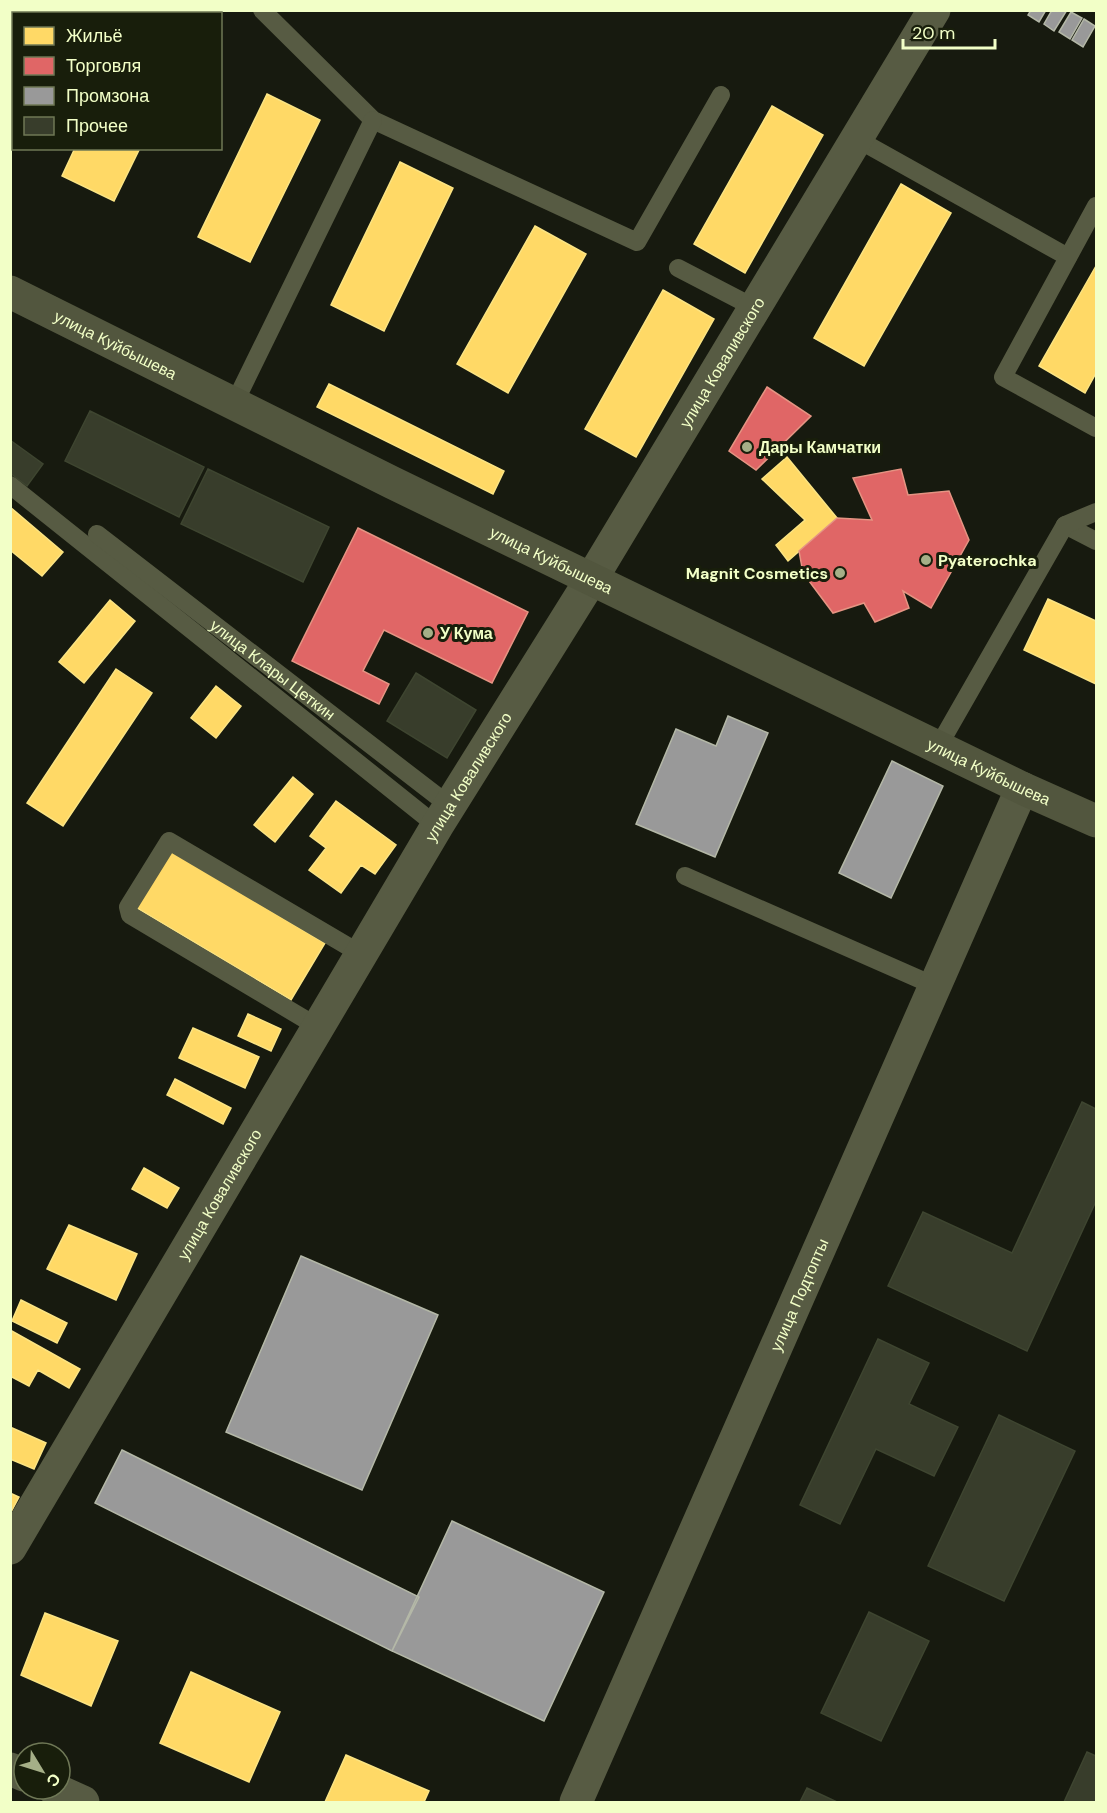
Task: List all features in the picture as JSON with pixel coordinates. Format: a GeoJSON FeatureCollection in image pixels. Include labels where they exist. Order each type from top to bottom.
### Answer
{"type":"FeatureCollection","features":[{"type":"Feature","properties":{"kind":"main road","name":"улица Куйбышева"},"geometry":{"type":"LineString","coordinates":[[10,292],[592,579],[1022,788],[1096,821]]}},
{"type":"Feature","properties":{"kind":"street","name":"улица Коваливского"},"geometry":{"type":"LineString","coordinates":[[10,1548],[443,816],[592,579],[934,10]]}},
{"type":"Feature","properties":{"kind":"street","name":"улица Подтопты"},"geometry":{"type":"LineString","coordinates":[[576,1803],[1022,788]]}},
{"type":"Feature","properties":{"kind":"lane"},"geometry":{"type":"LineString","coordinates":[[262,10],[373,120],[637,242],[721,95]]}},
{"type":"Feature","properties":{"kind":"lane"},"geometry":{"type":"LineString","coordinates":[[234,404],[373,120]]}},
{"type":"Feature","properties":{"kind":"lane"},"geometry":{"type":"LineString","coordinates":[[857,139],[1068,257]]}},
{"type":"Feature","properties":{"kind":"lane"},"geometry":{"type":"LineString","coordinates":[[1096,206],[1003,377],[1096,428]]}},
{"type":"Feature","properties":{"kind":"lane"},"geometry":{"type":"LineString","coordinates":[[678,268],[755,308]]}},
{"type":"Feature","properties":{"kind":"lane"},"geometry":{"type":"LineString","coordinates":[[10,485],[443,816]]}},
{"type":"Feature","properties":{"kind":"lane"},"geometry":{"type":"LineString","coordinates":[[938,747],[1065,525],[1096,512]]}},
{"type":"Feature","properties":{"kind":"lane"},"geometry":{"type":"LineString","coordinates":[[1065,525],[1096,541]]}},
{"type":"Feature","properties":{"kind":"lane","name":"улица Клары Цеткин"},"geometry":{"type":"LineString","coordinates":[[97,534],[443,816]]}},
{"type":"Feature","properties":{"kind":"lane"},"geometry":{"type":"LineString","coordinates":[[318,1027],[130,915],[128,907],[169,841],[362,954]]}},
{"type":"Feature","properties":{"kind":"lane"},"geometry":{"type":"LineString","coordinates":[[685,876],[935,986]]}},
{"type":"Feature","properties":{"kind":"building: Жильё"},"geometry":{"type":"Polygon","coordinates":[[[10,10],[49,10],[48,12],[12,12],[12,86],[10,89],[10,10]]]}},
{"type":"Feature","properties":{"kind":"building: Жильё"},"geometry":{"type":"Polygon","coordinates":[[[267,94],[320,120],[250,262],[198,237],[267,94]]]}},
{"type":"Feature","properties":{"kind":"building: Жильё"},"geometry":{"type":"Polygon","coordinates":[[[772,106],[823,135],[745,273],[694,244],[772,106]]]}},
{"type":"Feature","properties":{"kind":"building: Жильё"},"geometry":{"type":"Polygon","coordinates":[[[74,150],[139,150],[114,201],[62,176],[74,150]]]}},
{"type":"Feature","properties":{"kind":"building: Жильё"},"geometry":{"type":"Polygon","coordinates":[[[400,162],[453,188],[384,331],[331,305],[400,162]]]}},
{"type":"Feature","properties":{"kind":"building: Жильё"},"geometry":{"type":"Polygon","coordinates":[[[901,184],[951,213],[864,366],[814,338],[901,184]]]}},
{"type":"Feature","properties":{"kind":"building: Жильё"},"geometry":{"type":"Polygon","coordinates":[[[535,226],[586,254],[508,393],[457,364],[535,226]]]}},
{"type":"Feature","properties":{"kind":"building: Жильё"},"geometry":{"type":"Polygon","coordinates":[[[1096,266],[1096,373],[1085,393],[1039,366],[1096,266]]]}},
{"type":"Feature","properties":{"kind":"building: Жильё"},"geometry":{"type":"Polygon","coordinates":[[[663,290],[714,319],[636,457],[585,429],[663,290]]]}},
{"type":"Feature","properties":{"kind":"building: Жильё"},"geometry":{"type":"Polygon","coordinates":[[[329,384],[504,471],[493,494],[317,407],[329,384]]]}},
{"type":"Feature","properties":{"kind":"building: Жильё"},"geometry":{"type":"Polygon","coordinates":[[[787,457],[837,518],[788,561],[776,545],[805,520],[762,479],[787,457]]]}},
{"type":"Feature","properties":{"kind":"building: Жильё"},"geometry":{"type":"Polygon","coordinates":[[[10,507],[63,552],[42,576],[10,550],[10,507]]]}},
{"type":"Feature","properties":{"kind":"building: Жильё"},"geometry":{"type":"Polygon","coordinates":[[[1048,599],[1096,621],[1096,684],[1024,650],[1048,599]]]}},
{"type":"Feature","properties":{"kind":"building: Жильё"},"geometry":{"type":"Polygon","coordinates":[[[110,600],[135,621],[84,683],[59,662],[110,600]]]}},
{"type":"Feature","properties":{"kind":"building: Жильё"},"geometry":{"type":"Polygon","coordinates":[[[116,669],[152,693],[63,826],[27,803],[116,669]]]}},
{"type":"Feature","properties":{"kind":"building: Жильё"},"geometry":{"type":"Polygon","coordinates":[[[216,686],[241,706],[216,738],[191,718],[216,686]]]}},
{"type":"Feature","properties":{"kind":"building: Жильё"},"geometry":{"type":"Polygon","coordinates":[[[293,777],[313,794],[275,842],[254,825],[293,777]]]}},
{"type":"Feature","properties":{"kind":"building: Жильё"},"geometry":{"type":"Polygon","coordinates":[[[336,801],[396,845],[375,874],[361,865],[341,893],[309,870],[326,848],[310,836],[336,801]]]}},
{"type":"Feature","properties":{"kind":"building: Жильё"},"geometry":{"type":"Polygon","coordinates":[[[169,850],[325,943],[291,1000],[135,907],[169,850]]]}},
{"type":"Feature","properties":{"kind":"building: Жильё"},"geometry":{"type":"Polygon","coordinates":[[[248,1014],[281,1029],[271,1051],[238,1036],[248,1014]]]}},
{"type":"Feature","properties":{"kind":"building: Жильё"},"geometry":{"type":"Polygon","coordinates":[[[193,1028],[259,1057],[245,1088],[179,1058],[193,1028]]]}},
{"type":"Feature","properties":{"kind":"building: Жильё"},"geometry":{"type":"Polygon","coordinates":[[[175,1079],[231,1108],[223,1124],[167,1095],[175,1079]]]}},
{"type":"Feature","properties":{"kind":"building: Жильё"},"geometry":{"type":"Polygon","coordinates":[[[144,1168],[179,1188],[167,1208],[132,1189],[144,1168]]]}},
{"type":"Feature","properties":{"kind":"building: Жильё"},"geometry":{"type":"Polygon","coordinates":[[[69,1225],[137,1254],[116,1300],[47,1269],[69,1225]]]}},
{"type":"Feature","properties":{"kind":"building: Жильё"},"geometry":{"type":"Polygon","coordinates":[[[21,1300],[67,1323],[57,1343],[12,1321],[21,1300]]]}},
{"type":"Feature","properties":{"kind":"building: Жильё"},"geometry":{"type":"Polygon","coordinates":[[[10,1330],[80,1369],[69,1388],[38,1370],[29,1386],[10,1376],[10,1330]]]}},
{"type":"Feature","properties":{"kind":"building: Жильё"},"geometry":{"type":"Polygon","coordinates":[[[10,1427],[46,1443],[34,1469],[10,1459],[10,1427]]]}},
{"type":"Feature","properties":{"kind":"building: Жильё"},"geometry":{"type":"Polygon","coordinates":[[[10,1493],[19,1497],[10,1514],[10,1493]]]}},
{"type":"Feature","properties":{"kind":"building: Жильё"},"geometry":{"type":"Polygon","coordinates":[[[45,1613],[118,1641],[91,1706],[21,1675],[45,1613]]]}},
{"type":"Feature","properties":{"kind":"building: Жильё"},"geometry":{"type":"Polygon","coordinates":[[[191,1672],[280,1712],[249,1782],[160,1743],[191,1672]]]}},
{"type":"Feature","properties":{"kind":"building: Жильё"},"geometry":{"type":"Polygon","coordinates":[[[346,1755],[429,1791],[424,1802],[325,1802],[346,1755]]]}},
{"type":"Feature","properties":{"kind":"building: Торговля"},"geometry":{"type":"Polygon","coordinates":[[[767,387],[811,416],[756,470],[729,451],[767,387]]]}},
{"type":"Feature","properties":{"kind":"building: Торговля"},"geometry":{"type":"Polygon","coordinates":[[[901,469],[908,495],[949,491],[969,540],[931,608],[903,591],[909,608],[875,622],[864,603],[833,613],[803,573],[799,551],[837,518],[872,520],[853,478],[901,469]]]}},
{"type":"Feature","properties":{"kind":"building: Торговля"},"geometry":{"type":"Polygon","coordinates":[[[358,528],[528,612],[492,683],[384,630],[363,671],[389,684],[379,704],[292,661],[358,528]]]}},
{"type":"Feature","properties":{"kind":"building: Промзона"},"geometry":{"type":"Polygon","coordinates":[[[1031,10],[1046,10],[1039,22],[1028,15],[1031,10]]]}},
{"type":"Feature","properties":{"kind":"building: Промзона"},"geometry":{"type":"Polygon","coordinates":[[[1052,10],[1067,10],[1054,31],[1044,24],[1052,10]]]}},
{"type":"Feature","properties":{"kind":"building: Промзона"},"geometry":{"type":"Polygon","coordinates":[[[1071,12],[1082,18],[1070,39],[1059,32],[1071,12]]]}},
{"type":"Feature","properties":{"kind":"building: Промзона"},"geometry":{"type":"Polygon","coordinates":[[[1084,19],[1095,26],[1083,47],[1072,40],[1084,19]]]}},
{"type":"Feature","properties":{"kind":"building: Промзона"},"geometry":{"type":"Polygon","coordinates":[[[728,716],[768,733],[715,857],[636,824],[676,729],[716,746],[728,716]]]}},
{"type":"Feature","properties":{"kind":"building: Промзона"},"geometry":{"type":"Polygon","coordinates":[[[892,761],[943,786],[891,898],[839,873],[892,761]]]}},
{"type":"Feature","properties":{"kind":"building: Промзона"},"geometry":{"type":"Polygon","coordinates":[[[301,1256],[438,1315],[362,1490],[226,1432],[301,1256]]]}},
{"type":"Feature","properties":{"kind":"building: Промзона"},"geometry":{"type":"Polygon","coordinates":[[[122,1450],[419,1597],[392,1651],[95,1503],[122,1450]]]}},
{"type":"Feature","properties":{"kind":"building: Промзона"},"geometry":{"type":"Polygon","coordinates":[[[452,1521],[604,1592],[544,1721],[392,1651],[452,1521]]]}},
{"type":"Feature","properties":{"kind":"building: Прочее"},"geometry":{"type":"Polygon","coordinates":[[[90,411],[204,467],[179,517],[65,461],[90,411]]]}},
{"type":"Feature","properties":{"kind":"building: Прочее"},"geometry":{"type":"Polygon","coordinates":[[[10,440],[43,464],[27,486],[10,473],[10,440]]]}},
{"type":"Feature","properties":{"kind":"building: Прочее"},"geometry":{"type":"Polygon","coordinates":[[[208,469],[329,527],[303,582],[181,524],[208,469]]]}},
{"type":"Feature","properties":{"kind":"building: Прочее"},"geometry":{"type":"Polygon","coordinates":[[[416,673],[476,710],[447,758],[387,721],[416,673]]]}},
{"type":"Feature","properties":{"kind":"building: Прочее"},"geometry":{"type":"Polygon","coordinates":[[[1082,1102],[1096,1109],[1096,1201],[1027,1351],[888,1286],[923,1212],[1012,1253],[1082,1102]]]}},
{"type":"Feature","properties":{"kind":"building: Прочее"},"geometry":{"type":"Polygon","coordinates":[[[878,1339],[929,1363],[909,1404],[958,1427],[934,1476],[876,1449],[840,1524],[800,1505],[878,1339]]]}},
{"type":"Feature","properties":{"kind":"building: Прочее"},"geometry":{"type":"Polygon","coordinates":[[[999,1415],[1075,1451],[1004,1601],[928,1566],[999,1415]]]}},
{"type":"Feature","properties":{"kind":"building: Прочее"},"geometry":{"type":"Polygon","coordinates":[[[869,1612],[929,1641],[881,1741],[821,1713],[869,1612]]]}},
{"type":"Feature","properties":{"kind":"building: Прочее"},"geometry":{"type":"Polygon","coordinates":[[[1087,1752],[1096,1756],[1096,1802],[1064,1802],[1087,1752]]]}},
{"type":"Feature","properties":{"kind":"building: Прочее"},"geometry":{"type":"Polygon","coordinates":[[[807,1788],[837,1802],[800,1802],[807,1788]]]}},
{"type":"Feature","properties":{"kind":"place","name":"Дары Камчатки"},"geometry":{"type":"Point","coordinates":[747,447]}},
{"type":"Feature","properties":{"kind":"place","name":"Pyaterochka"},"geometry":{"type":"Point","coordinates":[926,560]}},
{"type":"Feature","properties":{"kind":"place","name":"Magnit Cosmetics"},"geometry":{"type":"Point","coordinates":[840,573]}},
{"type":"Feature","properties":{"kind":"place","name":"У Кума"},"geometry":{"type":"Point","coordinates":[428,633]}}]}
